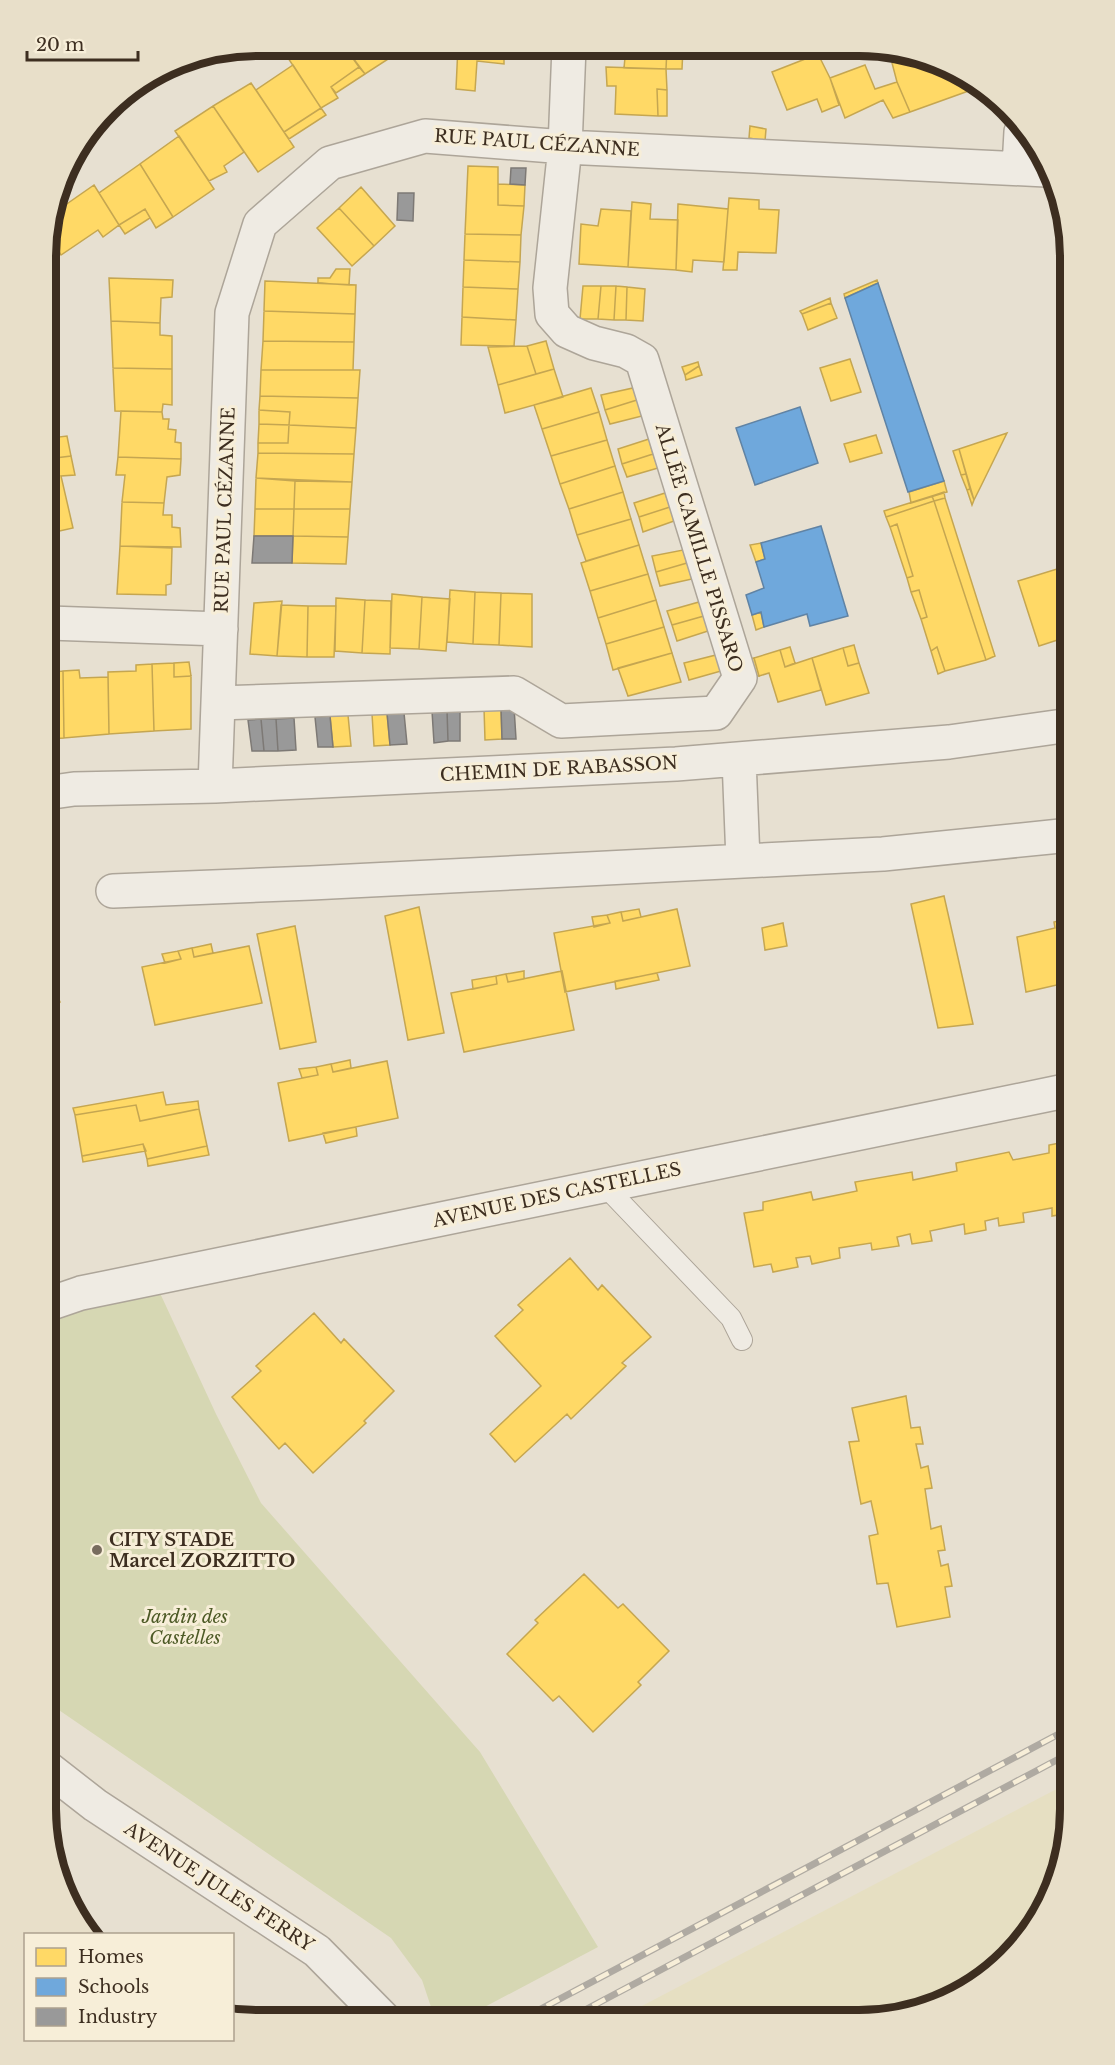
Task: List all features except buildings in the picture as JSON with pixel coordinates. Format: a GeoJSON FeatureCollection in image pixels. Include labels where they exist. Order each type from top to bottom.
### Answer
{"type":"FeatureCollection","features":[{"type":"Feature","properties":{"kind":"street"},"geometry":{"type":"LineString","coordinates":[[566,147],[568,56]]}},
{"type":"Feature","properties":{"kind":"street","name":"RUE PAUL CÉZANNE"},"geometry":{"type":"LineString","coordinates":[[215,786],[232,313],[260,224],[330,163],[425,136],[566,147],[1033,168]]}},
{"type":"Feature","properties":{"kind":"street"},"geometry":{"type":"LineString","coordinates":[[1025,143],[1033,168]]}},
{"type":"Feature","properties":{"kind":"street","name":"ALLÉE CAMILLE PISSARO"},"geometry":{"type":"LineString","coordinates":[[218,703],[514,693],[561,721],[716,713],[740,678],[642,360],[626,351],[594,343],[567,331],[552,314],[550,288],[566,147]]}},
{"type":"Feature","properties":{"kind":"street"},"geometry":{"type":"LineString","coordinates":[[56,623],[221,629]]}},
{"type":"Feature","properties":{"kind":"street","name":"CHEMIN DE RABASSON"},"geometry":{"type":"LineString","coordinates":[[56,792],[676,764],[949,742],[1060,726]]}},
{"type":"Feature","properties":{"kind":"street"},"geometry":{"type":"LineString","coordinates":[[739,759],[743,860]]}},
{"type":"Feature","properties":{"kind":"street"},"geometry":{"type":"LineString","coordinates":[[112,891],[311,884],[883,854],[1060,836]]}},
{"type":"Feature","properties":{"kind":"street","name":"AVENUE DES CASTELLES"},"geometry":{"type":"LineString","coordinates":[[56,1302],[81,1293],[1059,1092]]}},
{"type":"Feature","properties":{"kind":"street","name":"AVENUE JULES FERRY"},"geometry":{"type":"LineString","coordinates":[[56,1775],[95,1806],[317,1951],[375,2010]]}},
{"type":"Feature","properties":{"kind":"lane"},"geometry":{"type":"LineString","coordinates":[[604,1185],[731,1318],[742,1340]]}},
{"type":"Feature","properties":{"kind":"shaded area"},"geometry":{"type":"Polygon","coordinates":[[[1059,1788],[1058,1835],[1053,1861],[1033,1909],[1001,1951],[970,1976],[948,1989],[911,2003],[859,2010],[634,2010],[1059,1788]]]}},
{"type":"Feature","properties":{"kind":"green space","name":"Jardin des Castelles"},"geometry":{"type":"Polygon","coordinates":[[[153,1278],[216,1414],[261,1503],[480,1752],[598,1947],[479,2010],[432,2010],[422,1980],[391,1938],[56,1708],[56,1302],[153,1278]]]}},
{"type":"Feature","properties":{"kind":"railway"},"geometry":{"type":"LineString","coordinates":[[539,2010],[1059,1734]]}},
{"type":"Feature","properties":{"kind":"railway"},"geometry":{"type":"LineString","coordinates":[[585,2010],[1059,1759]]}},
{"type":"Feature","properties":{"kind":"place","name":"CITY STADE Marcel ZORZITTO"},"geometry":{"type":"Point","coordinates":[97,1550]}}]}
